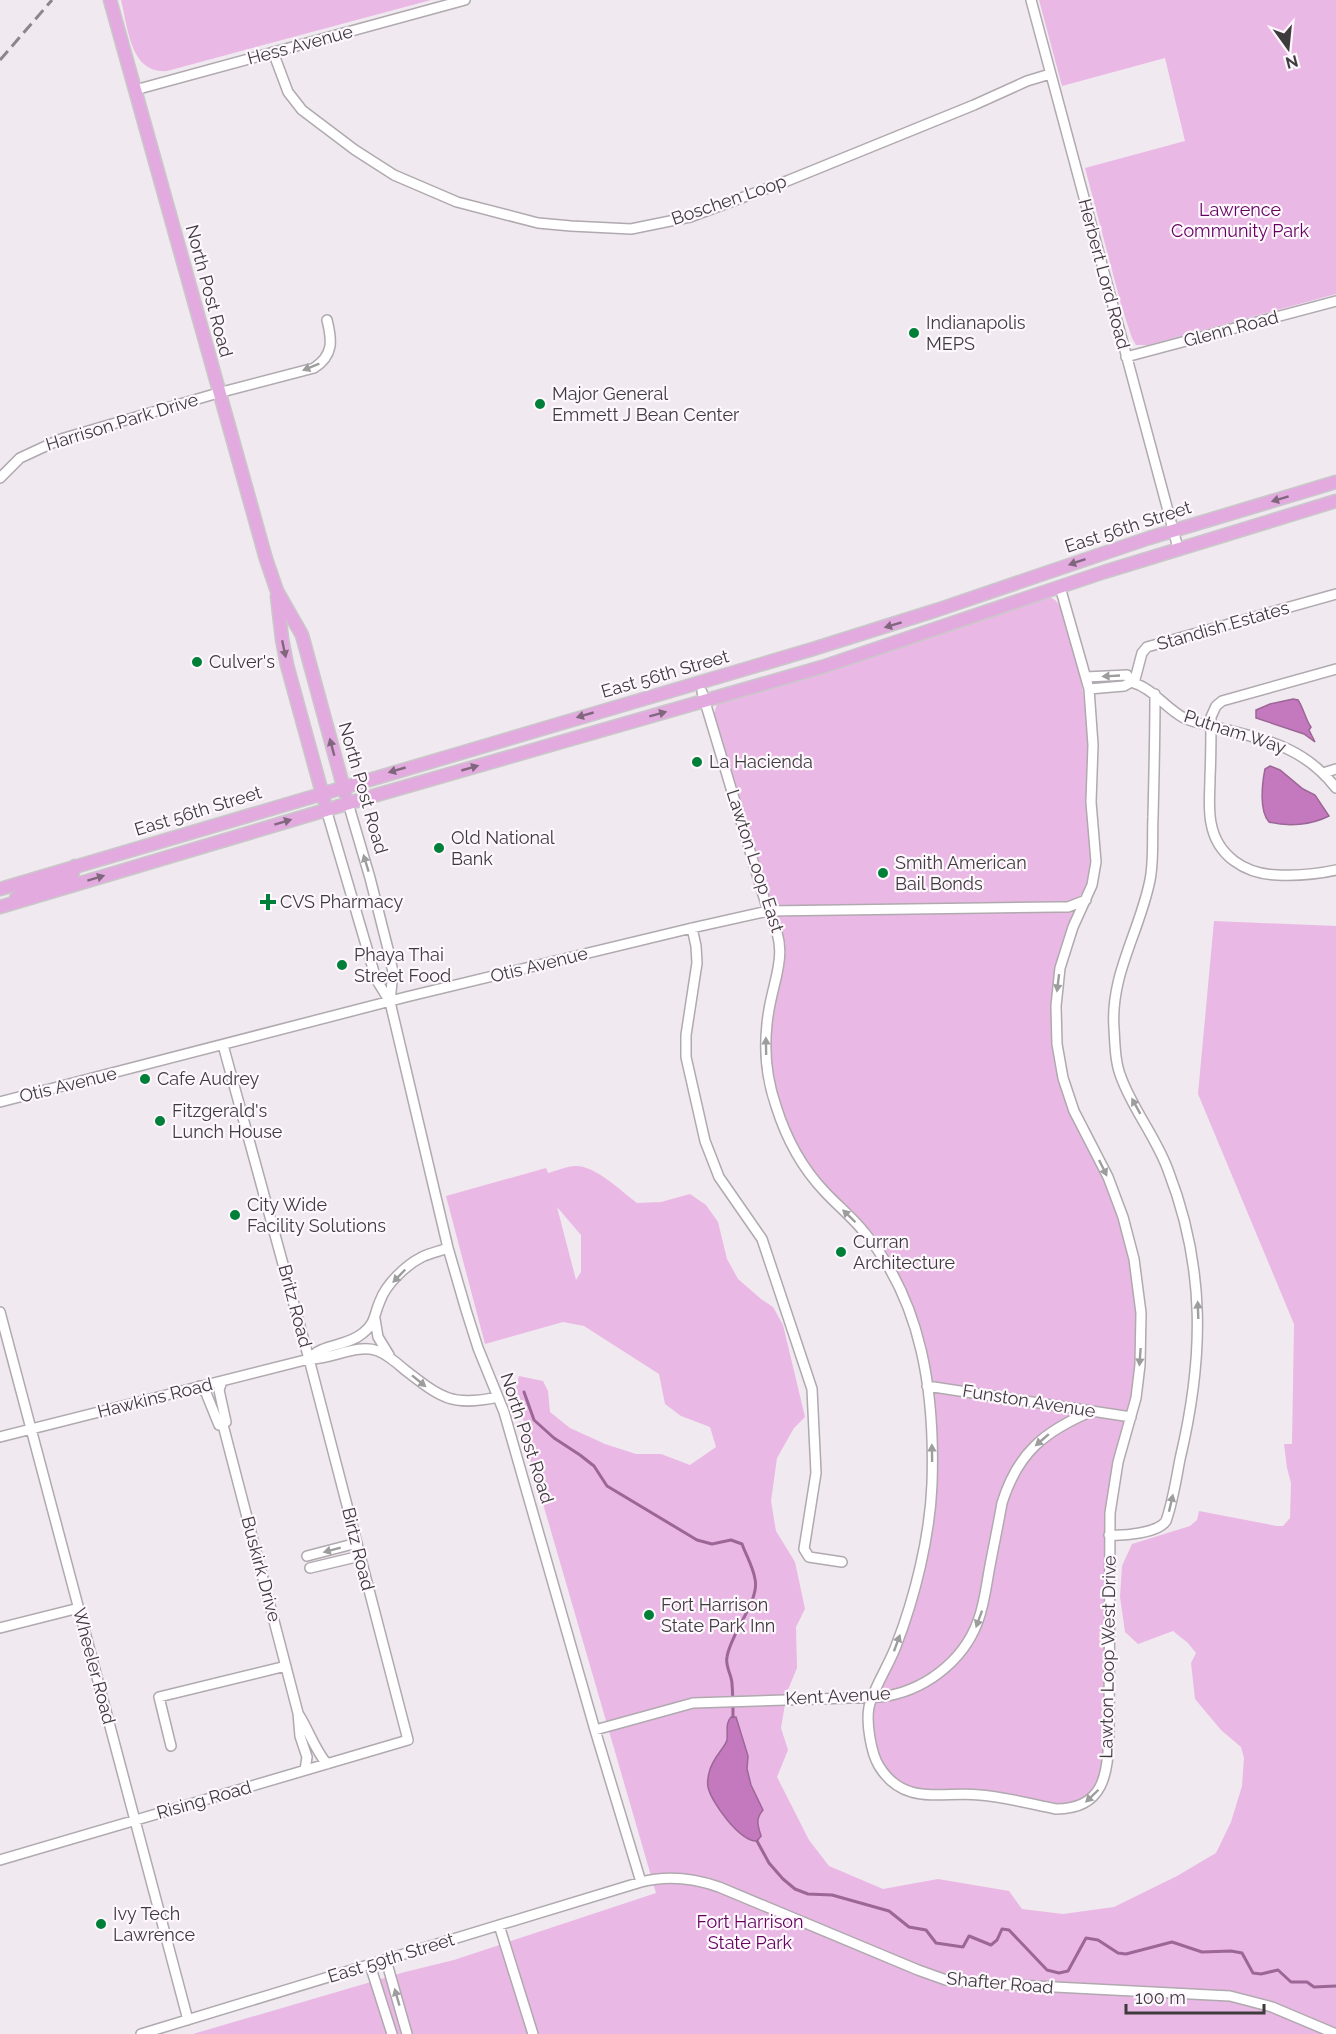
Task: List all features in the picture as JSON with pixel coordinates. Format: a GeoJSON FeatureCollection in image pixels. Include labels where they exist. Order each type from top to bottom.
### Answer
{"type":"FeatureCollection","features":[{"type":"Feature","properties":{"kind":"main road","name":"North Post Road"},"geometry":{"type":"LineString","coordinates":[[110,0],[218,393],[277,591],[287,665],[327,809]]}},
{"type":"Feature","properties":{"kind":"main road","name":"East 56th Street"},"geometry":{"type":"LineString","coordinates":[[0,889],[322,792],[813,650],[1100,554],[1336,482]]}},
{"type":"Feature","properties":{"kind":"main road","name":"East 56th Street"},"geometry":{"type":"LineString","coordinates":[[6,905],[703,697],[874,651],[1178,548],[1336,501]]}},
{"type":"Feature","properties":{"kind":"main road","name":"North Post Road"},"geometry":{"type":"LineString","coordinates":[[277,591],[302,635],[348,803]]}},
{"type":"Feature","properties":{"kind":"main road"},"geometry":{"type":"LineString","coordinates":[[117,872],[118,862],[149,852],[157,847],[160,841]]}},
{"type":"Feature","properties":{"kind":"main road"},"geometry":{"type":"LineString","coordinates":[[6,905],[31,889],[72,875],[75,866]]}},
{"type":"Feature","properties":{"kind":"street","name":"Hess Avenue"},"geometry":{"type":"LineString","coordinates":[[135,90],[465,0]]}},
{"type":"Feature","properties":{"kind":"street","name":"Herbert Lord Road"},"geometry":{"type":"LineString","coordinates":[[1030,0],[1178,548]]}},
{"type":"Feature","properties":{"kind":"street","name":"Boschen Loop"},"geometry":{"type":"LineString","coordinates":[[273,52],[288,92],[302,110],[355,150],[394,174],[457,202],[538,223],[631,228],[690,217],[798,177],[1027,81],[1050,74]]}},
{"type":"Feature","properties":{"kind":"street","name":"Glenn Road"},"geometry":{"type":"LineString","coordinates":[[1126,357],[1336,301]]}},
{"type":"Feature","properties":{"kind":"street","name":"Harrison Park Drive"},"geometry":{"type":"LineString","coordinates":[[0,478],[20,458],[49,443],[318,365],[328,356],[331,347],[332,338],[327,320]]}},
{"type":"Feature","properties":{"kind":"street","name":"Lawton Loop West Drive"},"geometry":{"type":"LineString","coordinates":[[873,1697],[868,1715],[873,1754],[885,1775],[905,1790],[929,1796],[984,1795],[1066,1809],[1087,1802],[1102,1784],[1105,1776],[1109,1745],[1109,1536],[1113,1487],[1137,1389],[1141,1343],[1140,1305],[1134,1259],[1123,1217],[1111,1186],[1072,1105],[1063,1078],[1057,1044],[1056,1006],[1060,968],[1073,927],[1094,877],[1096,862],[1091,802],[1093,745],[1089,689],[1060,587]]}},
{"type":"Feature","properties":{"kind":"street","name":"Standish Estates"},"geometry":{"type":"LineString","coordinates":[[1132,683],[1142,653],[1148,647],[1336,594]]}},
{"type":"Feature","properties":{"kind":"street"},"geometry":{"type":"LineString","coordinates":[[1336,669],[1222,701],[1213,710],[1210,819],[1219,843],[1233,861],[1246,868],[1263,874],[1309,876],[1336,870]]}},
{"type":"Feature","properties":{"kind":"street","name":"Putnam Way"},"geometry":{"type":"LineString","coordinates":[[1086,677],[1127,675],[1132,683],[1146,688],[1170,710],[1186,719],[1278,744],[1304,757],[1336,788]]}},
{"type":"Feature","properties":{"kind":"street"},"geometry":{"type":"LineString","coordinates":[[1089,689],[1124,686],[1132,683]]}},
{"type":"Feature","properties":{"kind":"street","name":"Lawton Loop West Drive"},"geometry":{"type":"LineString","coordinates":[[1109,1536],[1156,1529],[1166,1521],[1187,1428],[1198,1346],[1196,1277],[1179,1203],[1165,1162],[1124,1084],[1116,1060],[1113,1026],[1114,994],[1151,879],[1155,694]]}},
{"type":"Feature","properties":{"kind":"street","name":"Lawton Loop East"},"geometry":{"type":"LineString","coordinates":[[703,697],[768,911],[777,928],[781,947],[766,1028],[767,1066],[777,1111],[790,1143],[810,1175],[863,1230],[895,1276],[915,1324],[923,1357],[932,1446],[932,1490],[928,1519],[906,1618],[892,1658],[873,1697]]}},
{"type":"Feature","properties":{"kind":"street"},"geometry":{"type":"LineString","coordinates":[[1323,773],[1336,769]]}},
{"type":"Feature","properties":{"kind":"street","name":"North Post Road"},"geometry":{"type":"LineString","coordinates":[[348,803],[376,900],[393,972],[390,1002]]}},
{"type":"Feature","properties":{"kind":"street","name":"North Post Road"},"geometry":{"type":"LineString","coordinates":[[327,809],[373,971],[390,1002],[448,1248],[475,1340],[498,1397],[641,1882]]}},
{"type":"Feature","properties":{"kind":"street","name":"Otis Avenue"},"geometry":{"type":"LineString","coordinates":[[0,1102],[390,1002],[768,911],[1068,907],[1086,900]]}},
{"type":"Feature","properties":{"kind":"street"},"geometry":{"type":"LineString","coordinates":[[692,928],[697,963],[686,1039],[689,1075],[708,1153],[722,1182],[762,1239],[812,1389],[816,1473],[804,1549],[809,1557],[842,1562]]}},
{"type":"Feature","properties":{"kind":"street","name":"Britz Road"},"geometry":{"type":"LineString","coordinates":[[223,1045],[309,1359]]}},
{"type":"Feature","properties":{"kind":"street","name":"Hawkins Road"},"geometry":{"type":"LineString","coordinates":[[309,1359],[315,1352],[364,1333],[375,1319],[379,1301],[384,1293],[410,1265],[423,1256],[448,1248]]}},
{"type":"Feature","properties":{"kind":"street","name":"Wheeler Road"},"geometry":{"type":"LineString","coordinates":[[0,1312],[188,2020]]}},
{"type":"Feature","properties":{"kind":"street"},"geometry":{"type":"LineString","coordinates":[[375,1319],[378,1337],[391,1358]]}},
{"type":"Feature","properties":{"kind":"street","name":"Hawkins Road"},"geometry":{"type":"LineString","coordinates":[[0,1437],[309,1359],[371,1349],[391,1358],[431,1391],[444,1397],[468,1401],[498,1397]]}},
{"type":"Feature","properties":{"kind":"street","name":"Birtz Road"},"geometry":{"type":"LineString","coordinates":[[309,1359],[408,1740]]}},
{"type":"Feature","properties":{"kind":"street","name":"Buskirk Drive"},"geometry":{"type":"LineString","coordinates":[[222,1381],[219,1390],[226,1422],[224,1425],[298,1713],[300,1736],[307,1757],[305,1770]]}},
{"type":"Feature","properties":{"kind":"street","name":"Buskirk Drive"},"geometry":{"type":"LineString","coordinates":[[200,1386],[206,1393],[219,1425],[224,1425]]}},
{"type":"Feature","properties":{"kind":"street","name":"Funston Avenue"},"geometry":{"type":"LineString","coordinates":[[927,1386],[1131,1417]]}},
{"type":"Feature","properties":{"kind":"street","name":"Kent Avenue"},"geometry":{"type":"LineString","coordinates":[[595,1730],[684,1705],[892,1695],[915,1688],[934,1677],[957,1657],[970,1639],[979,1620],[1000,1511],[1011,1478],[1030,1450],[1046,1435],[1071,1419],[1092,1411]]}},
{"type":"Feature","properties":{"kind":"street"},"geometry":{"type":"LineString","coordinates":[[307,1556],[357,1543]]}},
{"type":"Feature","properties":{"kind":"street"},"geometry":{"type":"LineString","coordinates":[[310,1568],[360,1556]]}},
{"type":"Feature","properties":{"kind":"street"},"geometry":{"type":"LineString","coordinates":[[0,1628],[79,1608]]}},
{"type":"Feature","properties":{"kind":"street"},"geometry":{"type":"LineString","coordinates":[[171,1746],[159,1697],[286,1666]]}},
{"type":"Feature","properties":{"kind":"street","name":"Buskirk Drive"},"geometry":{"type":"LineString","coordinates":[[298,1713],[311,1733],[318,1754],[327,1764]]}},
{"type":"Feature","properties":{"kind":"street","name":"Rising Road"},"geometry":{"type":"LineString","coordinates":[[0,1860],[408,1740]]}},
{"type":"Feature","properties":{"kind":"street","name":"Shafter Road"},"geometry":{"type":"LineString","coordinates":[[641,1882],[673,1878],[711,1884],[946,1980],[1238,1998],[1272,2007],[1336,2034]]}},
{"type":"Feature","properties":{"kind":"street","name":"East 59th Street"},"geometry":{"type":"LineString","coordinates":[[141,2034],[641,1882]]}},
{"type":"Feature","properties":{"kind":"street"},"geometry":{"type":"LineString","coordinates":[[499,1925],[533,2034]]}},
{"type":"Feature","properties":{"kind":"street"},"geometry":{"type":"LineString","coordinates":[[386,1960],[407,2034]]}},
{"type":"Feature","properties":{"kind":"street"},"geometry":{"type":"LineString","coordinates":[[370,1965],[392,2034]]}},
{"type":"Feature","properties":{"kind":"green space"},"geometry":{"type":"Polygon","coordinates":[[[121,0],[431,0],[167,71],[155,70],[145,65],[138,57],[129,35],[121,0]]]}},
{"type":"Feature","properties":{"kind":"green space","name":"Lawrence Community Park"},"geometry":{"type":"Polygon","coordinates":[[[1039,0],[1336,0],[1336,294],[1148,345],[1136,345],[1122,308],[1085,168],[1185,141],[1165,58],[1062,86],[1039,0]]]}},
{"type":"Feature","properties":{"kind":"green space"},"geometry":{"type":"Polygon","coordinates":[[[1047,597],[1056,601],[1061,609],[1076,660],[1086,712],[1091,770],[1092,868],[1082,894],[1066,902],[779,906],[772,904],[714,713],[717,704],[1047,597]]]}},
{"type":"Feature","properties":{"kind":"green space"},"geometry":{"type":"Polygon","coordinates":[[[1086,900],[1060,968],[1060,1061],[1134,1259],[1140,1365],[1113,1487],[1109,1734],[1098,1791],[1066,1809],[1010,1800],[919,1795],[881,1770],[868,1715],[906,1618],[932,1490],[923,1357],[884,1258],[827,1194],[783,1127],[766,1053],[780,959],[768,911],[1055,907],[1086,900]]]}},
{"type":"Feature","properties":{"kind":"green space","name":"Fort Harrison State Park"},"geometry":{"type":"Polygon","coordinates":[[[1214,921],[1336,926],[1336,2034],[193,2034],[405,1972],[454,1960],[656,1893],[519,1421],[526,1426],[513,1398],[519,1376],[543,1381],[548,1391],[550,1412],[570,1428],[605,1444],[636,1454],[661,1454],[690,1465],[716,1447],[710,1427],[681,1416],[665,1404],[659,1374],[584,1326],[563,1322],[485,1344],[446,1196],[546,1168],[548,1173],[573,1166],[592,1170],[637,1203],[661,1202],[690,1194],[706,1205],[718,1222],[727,1259],[738,1279],[773,1307],[783,1325],[805,1417],[794,1428],[777,1458],[771,1501],[776,1531],[795,1562],[805,1609],[796,1627],[797,1668],[787,1692],[781,1728],[788,1750],[777,1777],[809,1840],[829,1866],[883,1889],[938,1879],[1009,1891],[1022,1909],[1063,1914],[1114,1907],[1177,1876],[1216,1853],[1231,1822],[1242,1786],[1244,1758],[1241,1747],[1221,1730],[1195,1699],[1191,1663],[1196,1653],[1188,1643],[1173,1631],[1138,1644],[1125,1632],[1120,1597],[1122,1566],[1132,1544],[1190,1526],[1197,1520],[1199,1511],[1277,1526],[1283,1526],[1290,1518],[1291,1483],[1284,1444],[1292,1444],[1294,1324],[1198,1094],[1214,921]],[[557,1207],[576,1280],[581,1272],[581,1235],[557,1207]]]}},
{"type":"Feature","properties":{"kind":"shaded area"},"geometry":{"type":"Polygon","coordinates":[[[1293,699],[1300,703],[1315,742],[1304,734],[1256,718],[1256,710],[1293,699]]]}},
{"type":"Feature","properties":{"kind":"shaded area"},"geometry":{"type":"Polygon","coordinates":[[[1270,766],[1280,770],[1303,789],[1315,795],[1329,816],[1300,824],[1269,822],[1264,811],[1262,797],[1265,769],[1270,766]]]}},
{"type":"Feature","properties":{"kind":"shaded area"},"geometry":{"type":"Polygon","coordinates":[[[731,1717],[736,1717],[748,1756],[747,1769],[751,1785],[763,1810],[758,1820],[761,1836],[757,1841],[750,1840],[727,1820],[708,1787],[708,1778],[715,1758],[727,1740],[727,1725],[731,1717]]]}},
{"type":"Feature","properties":{"kind":"waterway"},"geometry":{"type":"LineString","coordinates":[[524,1392],[534,1420],[554,1438],[594,1466],[607,1486],[697,1540],[712,1544],[731,1540],[742,1544],[753,1570],[755,1588],[727,1657],[732,1681],[733,1717]]}},
{"type":"Feature","properties":{"kind":"waterway"},"geometry":{"type":"LineString","coordinates":[[757,1841],[769,1863],[795,1889],[808,1894],[832,1895],[889,1911],[909,1927],[926,1930],[936,1943],[963,1947],[969,1936],[991,1945],[997,1940],[1002,1929],[1009,1930],[1047,1970],[1059,1973],[1068,1971],[1086,1938],[1098,1940],[1118,1953],[1126,1954],[1172,1942],[1202,1952],[1242,1953],[1253,1973],[1261,1974],[1278,1970],[1291,1982],[1307,1982],[1314,1987],[1336,1986]]}},
{"type":"Feature","properties":{"kind":"railway"},"geometry":{"type":"LineString","coordinates":[[0,60],[52,0]]}},
{"type":"Feature","properties":{"kind":"place","name":"Indianapolis MEPS"},"geometry":{"type":"Point","coordinates":[914,333]}},
{"type":"Feature","properties":{"kind":"place","name":"Major General Emmett J Bean Center"},"geometry":{"type":"Point","coordinates":[540,404]}},
{"type":"Feature","properties":{"kind":"place","name":"Culver's"},"geometry":{"type":"Point","coordinates":[197,662]}},
{"type":"Feature","properties":{"kind":"place","name":"La Hacienda"},"geometry":{"type":"Point","coordinates":[697,762]}},
{"type":"Feature","properties":{"kind":"place","name":"Old National Bank"},"geometry":{"type":"Point","coordinates":[439,848]}},
{"type":"Feature","properties":{"kind":"place","name":"Smith American Bail Bonds"},"geometry":{"type":"Point","coordinates":[883,873]}},
{"type":"Feature","properties":{"kind":"place","name":"CVS Pharmacy"},"geometry":{"type":"Point","coordinates":[268,902]}},
{"type":"Feature","properties":{"kind":"place","name":"Phaya Thai Street Food"},"geometry":{"type":"Point","coordinates":[342,965]}},
{"type":"Feature","properties":{"kind":"place","name":"Cafe Audrey"},"geometry":{"type":"Point","coordinates":[145,1079]}},
{"type":"Feature","properties":{"kind":"place","name":"Fitzgerald's Lunch House"},"geometry":{"type":"Point","coordinates":[160,1121]}},
{"type":"Feature","properties":{"kind":"place","name":"City Wide Facility Solutions"},"geometry":{"type":"Point","coordinates":[235,1215]}},
{"type":"Feature","properties":{"kind":"place","name":"Curran Architecture"},"geometry":{"type":"Point","coordinates":[841,1252]}},
{"type":"Feature","properties":{"kind":"place","name":"Fort Harrison State Park Inn"},"geometry":{"type":"Point","coordinates":[649,1615]}},
{"type":"Feature","properties":{"kind":"place","name":"Ivy Tech Lawrence"},"geometry":{"type":"Point","coordinates":[101,1924]}}]}
